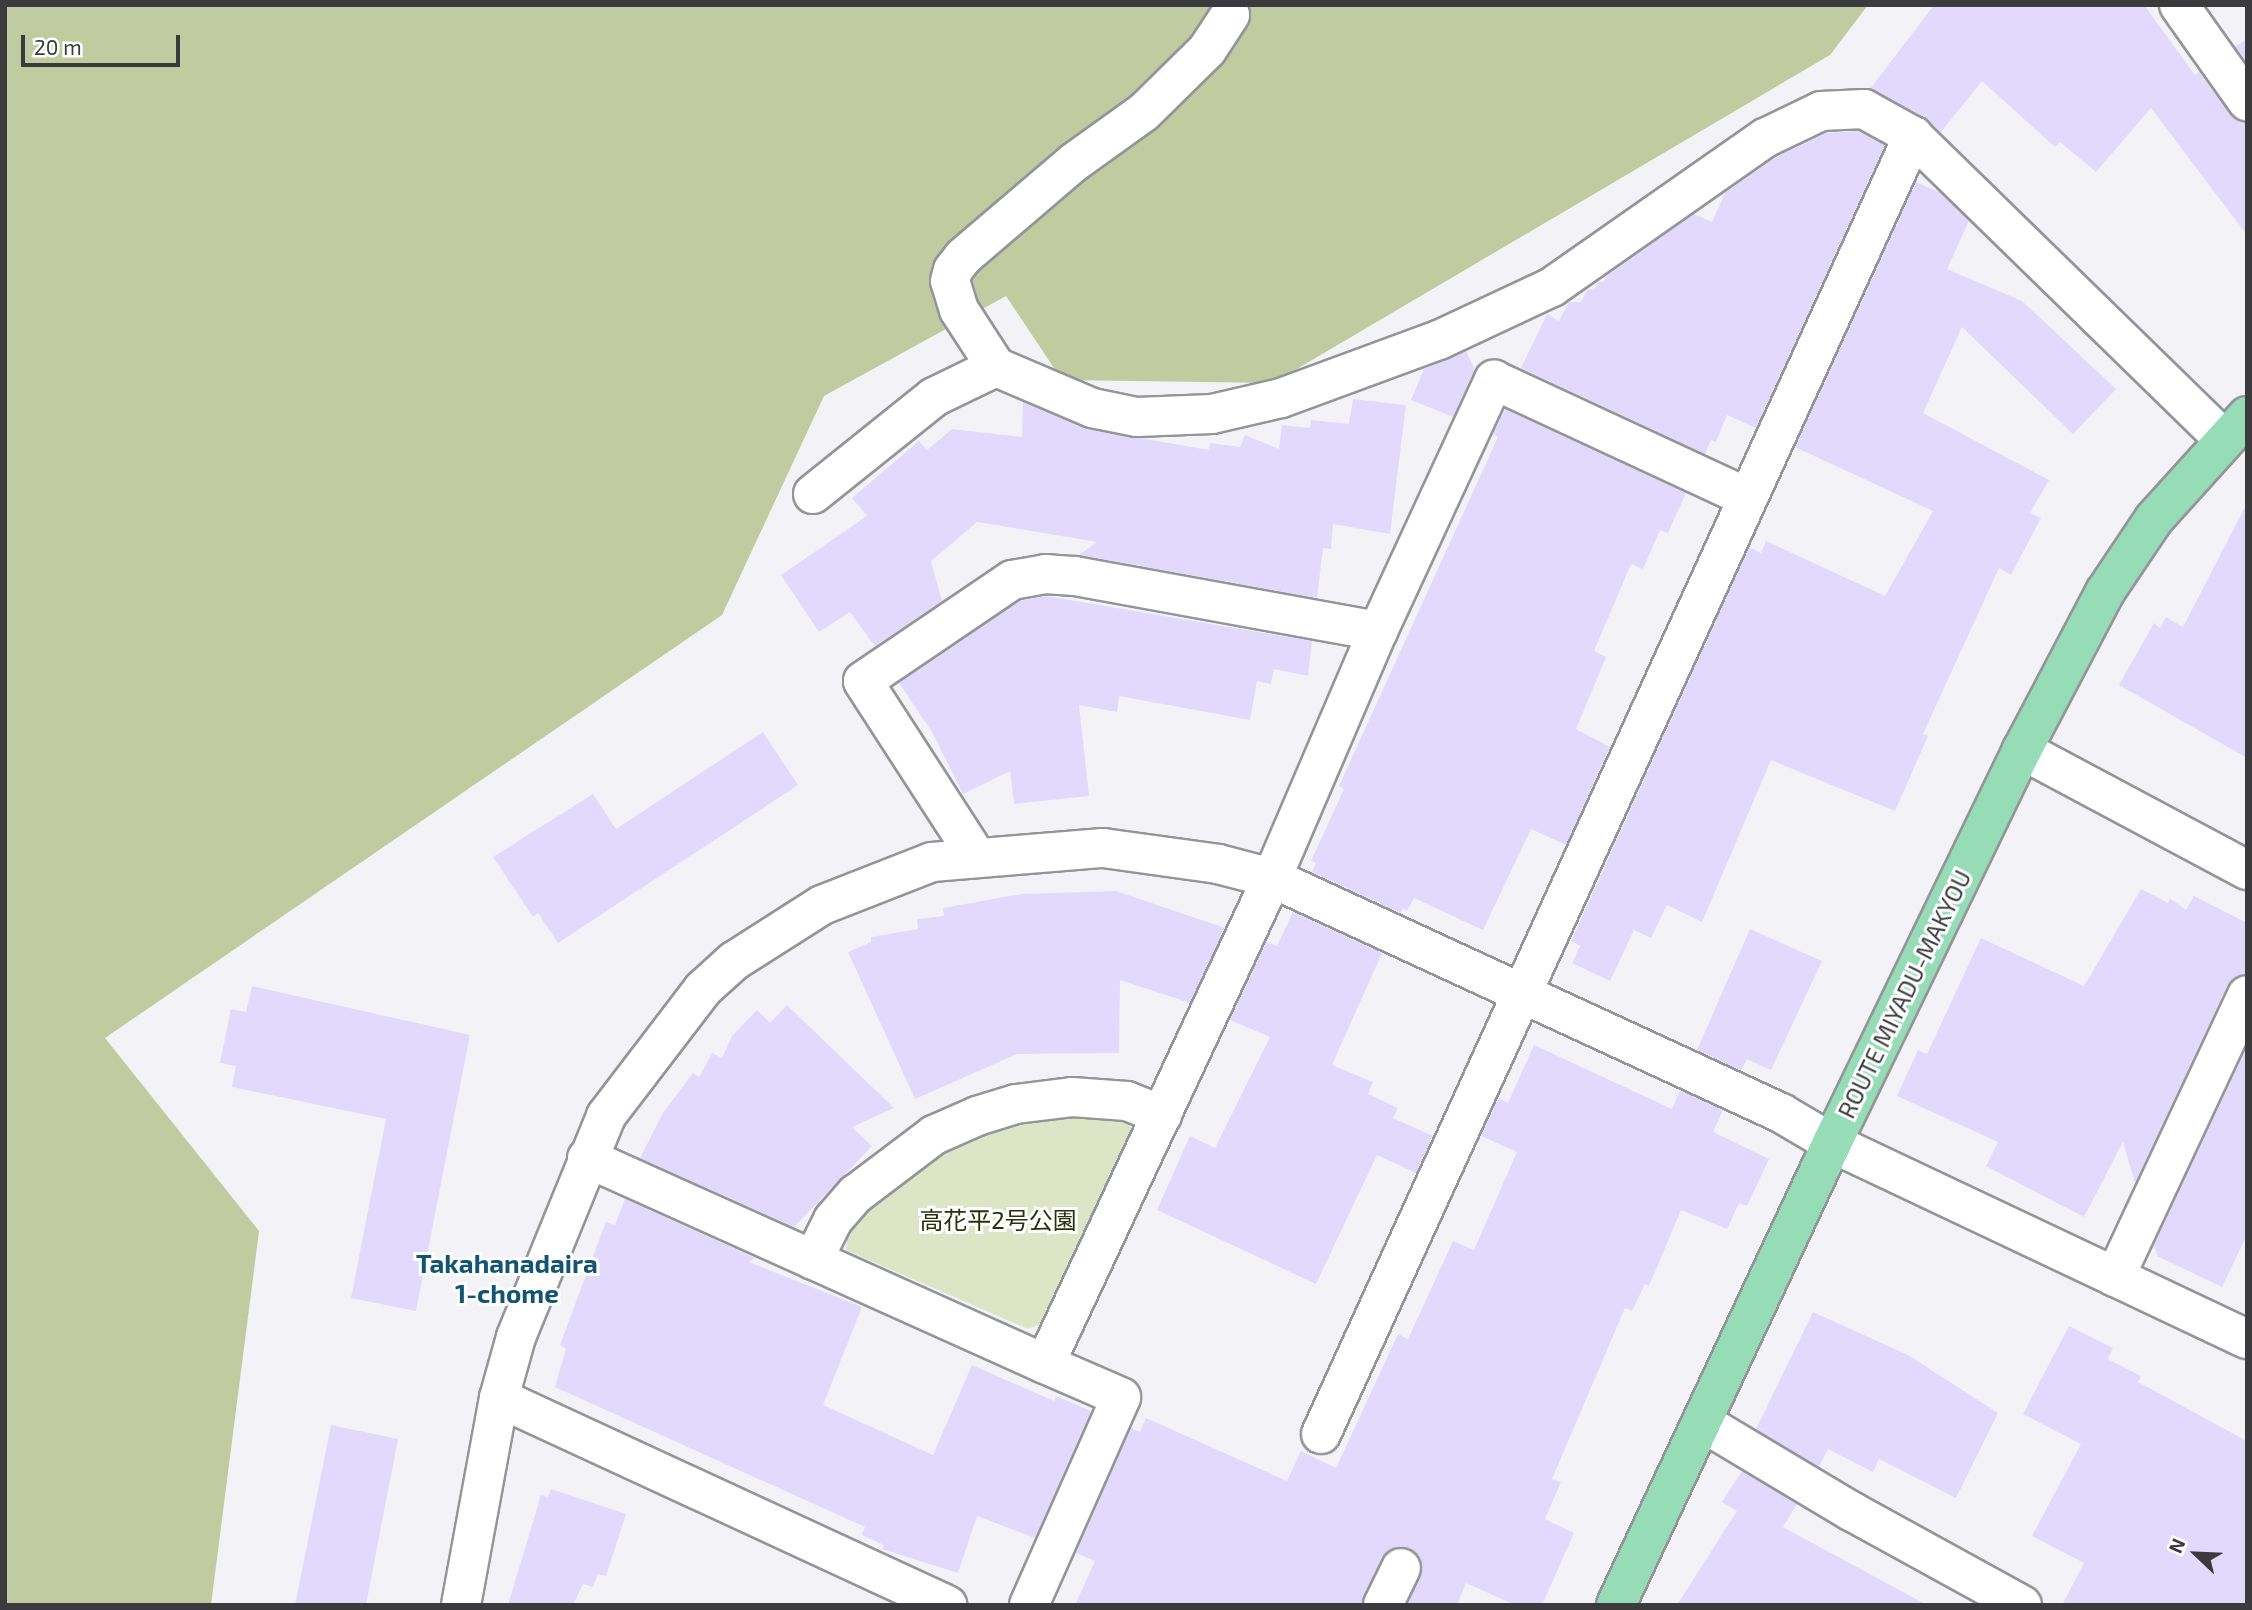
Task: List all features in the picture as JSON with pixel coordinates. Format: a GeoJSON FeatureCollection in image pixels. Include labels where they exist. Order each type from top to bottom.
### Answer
{"type":"FeatureCollection","features":[{"type":"Feature","properties":{"kind":"main road","name":"ROUTE MIYADU-MAKYOU"},"geometry":{"type":"LineString","coordinates":[[1616,1605],[1832,1143],[2022,750],[2105,592],[2154,519],[2235,427]]}},
{"type":"Feature","properties":{"kind":"street"},"geometry":{"type":"LineString","coordinates":[[2179,5],[2247,101]]}},
{"type":"Feature","properties":{"kind":"street"},"geometry":{"type":"LineString","coordinates":[[1230,15],[1207,50],[1144,112],[1063,172],[963,257],[953,270],[950,281],[959,310],[996,367],[1092,408],[1137,417],[1212,414],[1281,398],[1439,340],[1552,287],[1765,138],[1821,111],[1864,109],[1913,136],[2235,427]]}},
{"type":"Feature","properties":{"kind":"street"},"geometry":{"type":"LineString","coordinates":[[1321,1434],[1746,497],[1766,464],[1913,136]]}},
{"type":"Feature","properties":{"kind":"street"},"geometry":{"type":"LineString","coordinates":[[813,494],[934,397],[996,367]]}},
{"type":"Feature","properties":{"kind":"street"},"geometry":{"type":"LineString","coordinates":[[1045,1364],[1272,878],[1378,631],[1494,380],[1746,497]]}},
{"type":"Feature","properties":{"kind":"street"},"geometry":{"type":"LineString","coordinates":[[976,856],[863,681],[1012,580],[1045,574],[1075,576],[1378,631]]}},
{"type":"Feature","properties":{"kind":"street"},"geometry":{"type":"LineString","coordinates":[[2022,750],[2247,870]]}},
{"type":"Feature","properties":{"kind":"street"},"geometry":{"type":"LineString","coordinates":[[461,1605],[499,1398],[516,1337],[606,1116],[665,1035],[703,989],[734,961],[822,905],[888,876],[932,862],[976,856],[1103,848],[1218,864],[1272,878],[1781,1112],[1832,1143],[2247,1339]]}},
{"type":"Feature","properties":{"kind":"street"},"geometry":{"type":"LineString","coordinates":[[2115,1277],[2247,995]]}},
{"type":"Feature","properties":{"kind":"street"},"geometry":{"type":"LineString","coordinates":[[813,1260],[832,1220],[856,1194],[934,1135],[976,1116],[1016,1104],[1072,1097],[1127,1101],[1161,1115]]}},
{"type":"Feature","properties":{"kind":"street"},"geometry":{"type":"LineString","coordinates":[[587,1158],[1121,1397],[1029,1605]]}},
{"type":"Feature","properties":{"kind":"street"},"geometry":{"type":"LineString","coordinates":[[499,1398],[948,1605]]}},
{"type":"Feature","properties":{"kind":"street"},"geometry":{"type":"LineString","coordinates":[[1702,1422],[1851,1511],[2022,1605]]}},
{"type":"Feature","properties":{"kind":"street"},"geometry":{"type":"LineString","coordinates":[[1383,1605],[1401,1568]]}},
{"type":"Feature","properties":{"kind":"green space"},"geometry":{"type":"Polygon","coordinates":[[[5,5],[1868,5],[1830,55],[1273,383],[1062,380],[1006,296],[824,396],[722,615],[105,1038],[259,1231],[211,1605],[5,1605],[5,5]]]}},
{"type":"Feature","properties":{"kind":"green space","name":"高花平2号公園"},"geometry":{"type":"Polygon","coordinates":[[[1064,1113],[1124,1117],[1135,1133],[1050,1320],[1028,1329],[846,1250],[848,1224],[928,1159],[989,1130],[1064,1113]]]}},
{"type":"Feature","properties":{"kind":"building"},"geometry":{"type":"Polygon","coordinates":[[[1934,5],[2144,5],[2195,75],[2199,72],[2230,114],[2247,122],[2247,235],[2151,108],[2096,172],[2060,142],[2055,147],[1982,81],[1941,132],[1924,117],[1870,89],[1934,5]]]}},
{"type":"Feature","properties":{"kind":"building"},"geometry":{"type":"Polygon","coordinates":[[[2247,39],[2247,63],[2235,47],[2247,39]]]}},
{"type":"Feature","properties":{"kind":"building"},"geometry":{"type":"Polygon","coordinates":[[[1859,131],[1885,145],[1756,428],[1727,415],[1716,442],[1711,440],[1705,454],[1521,368],[1547,314],[1559,321],[1569,302],[1581,302],[1587,290],[1595,288],[1598,282],[1603,282],[1608,275],[1694,214],[1712,222],[1725,193],[1776,157],[1826,133],[1859,131]]]}},
{"type":"Feature","properties":{"kind":"building"},"geometry":{"type":"Polygon","coordinates":[[[1916,182],[1939,192],[1969,221],[1947,269],[2022,301],[2116,389],[2073,434],[1962,327],[1923,413],[2049,480],[2030,513],[2041,518],[2011,575],[1999,568],[1923,734],[1928,736],[1895,811],[1771,760],[1702,922],[1667,905],[1651,938],[1634,930],[1610,981],[1572,963],[1580,946],[1571,941],[1749,547],[1761,553],[1766,541],[1885,596],[1933,511],[1795,447],[1916,182]]]}},
{"type":"Feature","properties":{"kind":"building"},"geometry":{"type":"Polygon","coordinates":[[[1466,351],[1475,370],[1453,417],[1411,400],[1424,369],[1466,351]]]}},
{"type":"Feature","properties":{"kind":"building"},"geometry":{"type":"Polygon","coordinates":[[[1353,399],[1406,405],[1390,534],[1333,524],[1331,549],[1323,548],[1317,598],[1079,555],[1097,542],[977,522],[931,561],[942,601],[875,646],[850,612],[819,632],[781,575],[867,516],[852,498],[919,441],[927,450],[952,429],[1022,437],[1023,402],[1088,429],[1209,450],[1210,443],[1240,447],[1245,435],[1279,449],[1282,425],[1310,428],[1311,420],[1349,424],[1353,399]]]}},
{"type":"Feature","properties":{"kind":"building"},"geometry":{"type":"Polygon","coordinates":[[[1505,409],[1686,493],[1668,533],[1660,530],[1643,569],[1631,564],[1594,651],[1606,657],[1576,729],[1610,747],[1566,845],[1531,829],[1483,930],[1414,898],[1407,911],[1403,908],[1400,913],[1312,872],[1316,863],[1311,861],[1344,789],[1339,786],[1498,437],[1493,434],[1505,409]]]}},
{"type":"Feature","properties":{"kind":"building"},"geometry":{"type":"Polygon","coordinates":[[[2247,503],[2247,758],[2119,685],[2154,623],[2160,628],[2166,617],[2183,627],[2247,503]]]}},
{"type":"Feature","properties":{"kind":"building"},"geometry":{"type":"Polygon","coordinates":[[[1046,596],[1312,641],[1308,676],[1274,669],[1271,684],[1257,681],[1250,720],[1119,696],[1117,712],[1079,705],[1089,796],[1014,804],[1010,771],[963,794],[932,732],[899,683],[1020,601],[1046,596]]]}},
{"type":"Feature","properties":{"kind":"building"},"geometry":{"type":"Polygon","coordinates":[[[763,732],[798,785],[558,943],[538,913],[533,917],[493,857],[593,794],[616,829],[763,732]]]}},
{"type":"Feature","properties":{"kind":"building"},"geometry":{"type":"Polygon","coordinates":[[[2141,889],[2168,903],[2170,898],[2186,910],[2194,896],[2247,923],[2247,973],[2227,986],[2135,1183],[2123,1142],[2084,1217],[1986,1166],[1998,1142],[1897,1096],[1918,1050],[1927,1054],[1981,938],[2084,986],[2141,889]]]}},
{"type":"Feature","properties":{"kind":"building"},"geometry":{"type":"Polygon","coordinates":[[[1116,891],[1225,928],[1190,1003],[1120,980],[1119,1053],[1017,1054],[915,1099],[848,952],[871,942],[871,937],[918,929],[917,919],[944,916],[943,908],[1021,894],[1116,891]]]}},
{"type":"Feature","properties":{"kind":"building"},"geometry":{"type":"Polygon","coordinates":[[[1293,912],[1382,953],[1332,1065],[1373,1082],[1368,1094],[1398,1108],[1393,1118],[1433,1136],[1416,1173],[1377,1155],[1316,1284],[1157,1210],[1190,1136],[1215,1148],[1270,1037],[1230,1020],[1266,942],[1277,946],[1293,912]]]}},
{"type":"Feature","properties":{"kind":"building"},"geometry":{"type":"Polygon","coordinates":[[[1750,929],[1822,961],[1771,1070],[1747,1059],[1741,1071],[1697,1050],[1750,929]]]}},
{"type":"Feature","properties":{"kind":"building"},"geometry":{"type":"Polygon","coordinates":[[[252,986],[470,1035],[416,1311],[351,1298],[386,1119],[232,1087],[236,1066],[220,1063],[231,1009],[246,1012],[252,986]]]}},
{"type":"Feature","properties":{"kind":"building"},"geometry":{"type":"Polygon","coordinates":[[[787,1005],[894,1108],[852,1127],[872,1146],[794,1227],[640,1158],[663,1113],[693,1073],[699,1077],[712,1053],[722,1058],[732,1036],[757,1010],[770,1023],[787,1005]]]}},
{"type":"Feature","properties":{"kind":"building"},"geometry":{"type":"Polygon","coordinates":[[[1534,1045],[1672,1109],[1680,1090],[1723,1110],[1713,1132],[1769,1159],[1747,1206],[1739,1203],[1727,1229],[1681,1210],[1649,1286],[1645,1284],[1632,1311],[1625,1308],[1552,1479],[1561,1482],[1545,1519],[1574,1533],[1542,1605],[1515,1605],[1466,1583],[1457,1605],[1407,1605],[1423,1566],[1419,1555],[1400,1546],[1381,1558],[1361,1605],[1075,1605],[1095,1561],[1076,1553],[1131,1428],[1140,1432],[1146,1418],[1287,1481],[1301,1451],[1336,1468],[1398,1334],[1408,1339],[1453,1241],[1474,1250],[1517,1152],[1481,1136],[1498,1098],[1508,1103],[1534,1045]]]}},
{"type":"Feature","properties":{"kind":"building"},"geometry":{"type":"Polygon","coordinates":[[[2247,1047],[2247,1235],[2222,1287],[2157,1256],[2154,1245],[2247,1047]]]}},
{"type":"Feature","properties":{"kind":"building"},"geometry":{"type":"Polygon","coordinates":[[[625,1199],[755,1258],[749,1262],[862,1307],[823,1405],[933,1455],[972,1365],[1054,1401],[1056,1396],[1091,1411],[1035,1538],[977,1516],[958,1573],[882,1549],[884,1545],[862,1535],[865,1527],[555,1387],[566,1349],[560,1345],[602,1232],[606,1222],[615,1225],[625,1199]]]}},
{"type":"Feature","properties":{"kind":"building"},"geometry":{"type":"Polygon","coordinates":[[[1813,1312],[1908,1355],[1998,1413],[1956,1498],[1879,1459],[1873,1472],[1828,1449],[1819,1467],[1756,1429],[1813,1312]]]}},
{"type":"Feature","properties":{"kind":"building"},"geometry":{"type":"Polygon","coordinates":[[[2069,1326],[2113,1348],[2108,1359],[2141,1376],[2138,1382],[2247,1441],[2247,1605],[2062,1605],[2084,1563],[2032,1536],[2081,1444],[2023,1414],[2069,1326]]]}},
{"type":"Feature","properties":{"kind":"building"},"geometry":{"type":"Polygon","coordinates":[[[331,1425],[398,1439],[366,1605],[295,1605],[331,1425]]]}},
{"type":"Feature","properties":{"kind":"building"},"geometry":{"type":"Polygon","coordinates":[[[1742,1471],[1797,1504],[1783,1527],[1927,1605],[1677,1605],[1737,1511],[1722,1502],[1742,1471]]]}},
{"type":"Feature","properties":{"kind":"building"},"geometry":{"type":"Polygon","coordinates":[[[551,1489],[626,1514],[606,1576],[598,1574],[593,1587],[583,1584],[573,1605],[508,1605],[541,1495],[548,1497],[551,1489]]]}},
{"type":"Feature","properties":{"kind":"district","name":"Takahanadaira 1-chome"},"geometry":{"type":"Point","coordinates":[507,1278]}}]}
